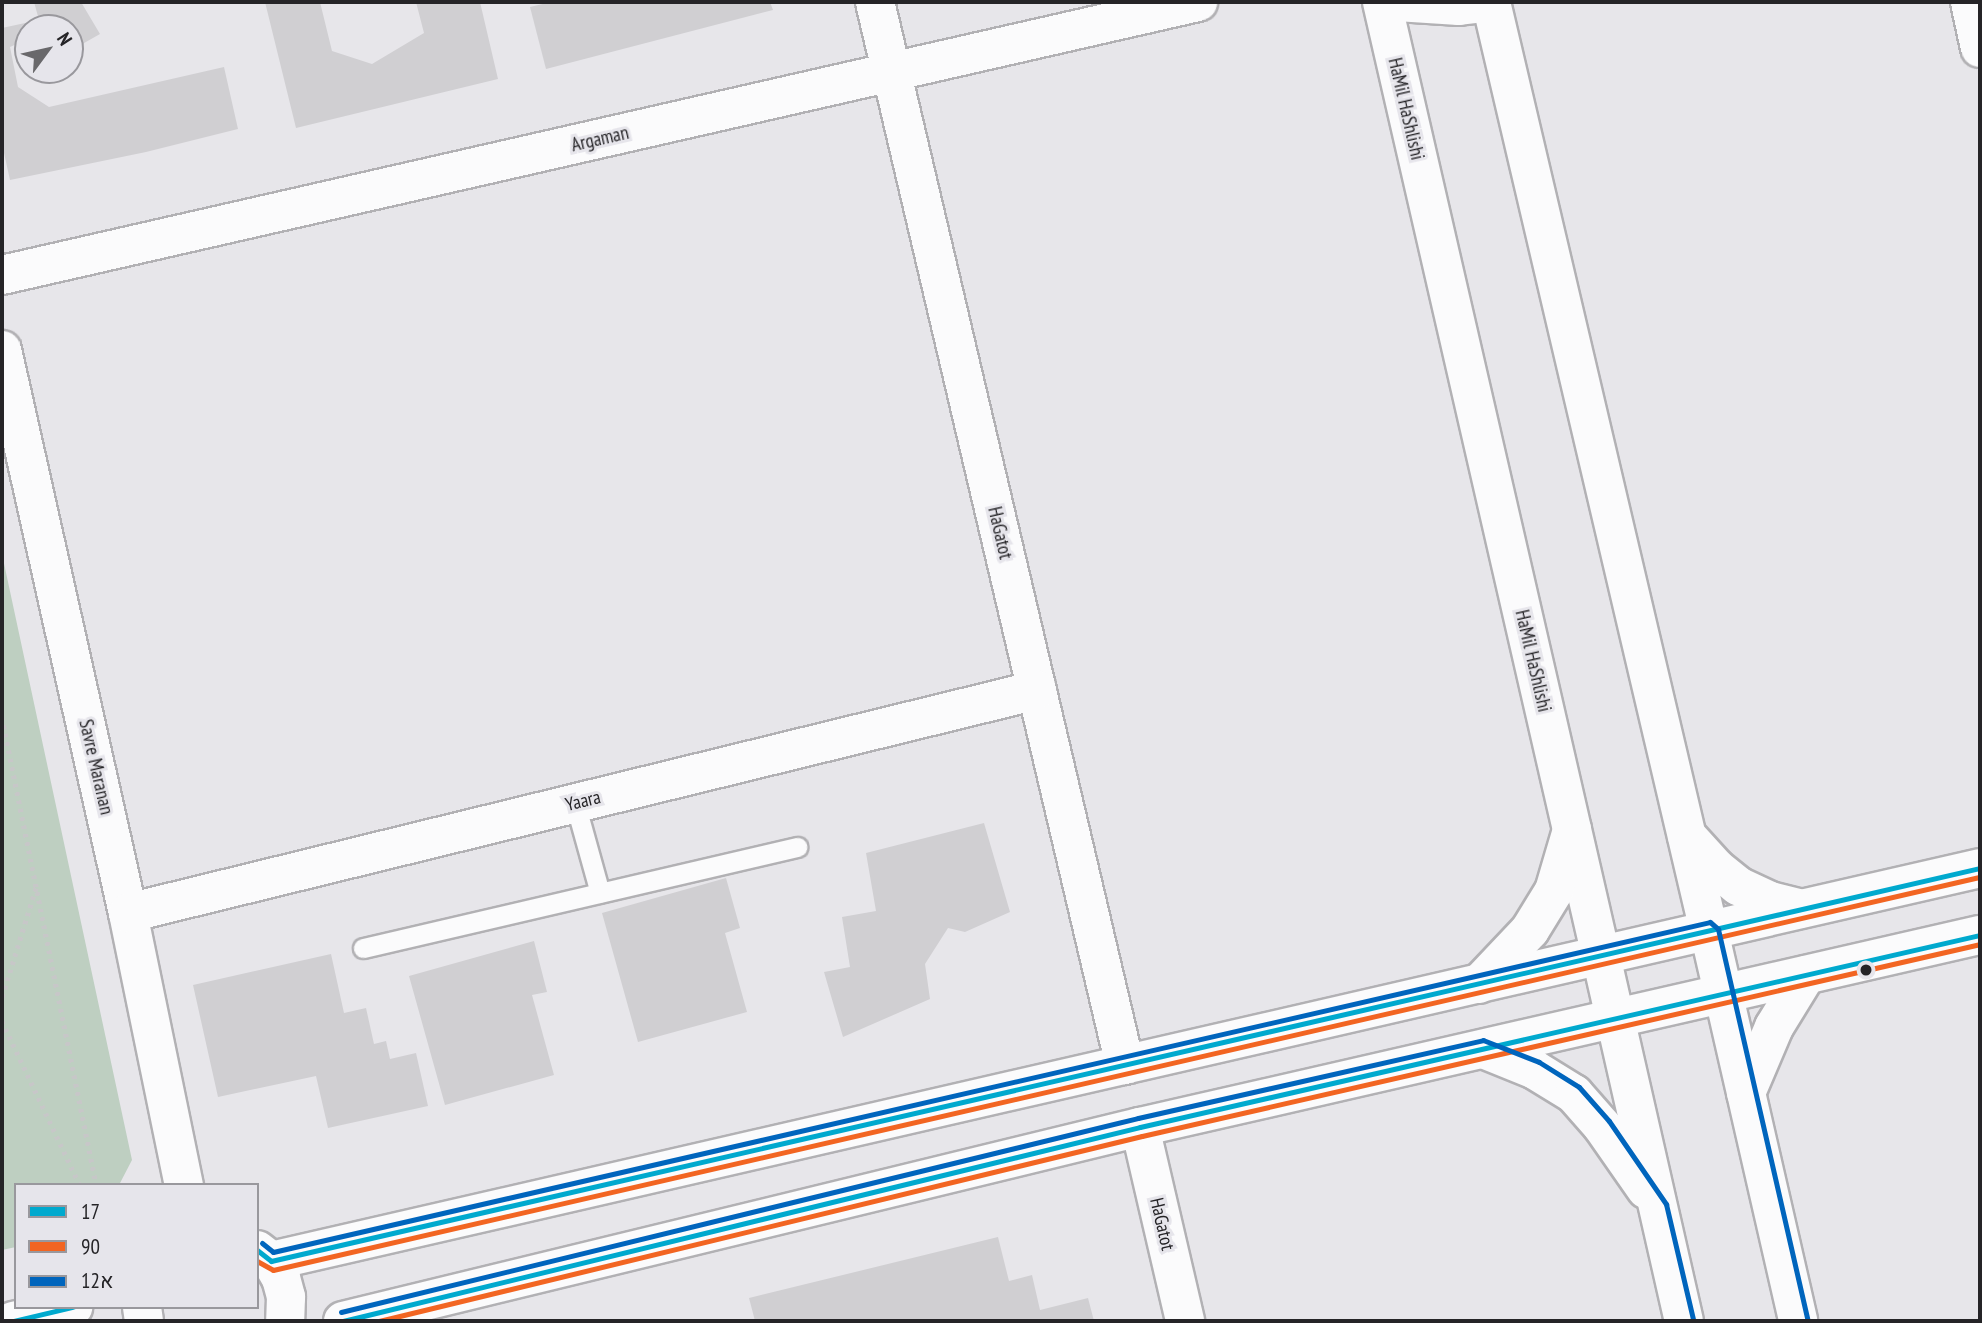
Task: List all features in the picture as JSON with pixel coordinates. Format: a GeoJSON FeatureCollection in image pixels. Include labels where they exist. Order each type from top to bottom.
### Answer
{"type":"FeatureCollection","features":[{"type":"Feature","properties":{"kind":"street","name":"HaGatot"},"geometry":{"type":"LineString","coordinates":[[875,2],[1125,1065]]}},
{"type":"Feature","properties":{"kind":"street","name":"Argaman"},"geometry":{"type":"LineString","coordinates":[[2,275],[1198,2]]}},
{"type":"Feature","properties":{"kind":"street","name":"HaMil HaShlishi"},"geometry":{"type":"LineString","coordinates":[[1382,2],[1684,1321]]}},
{"type":"Feature","properties":{"kind":"street"},"geometry":{"type":"LineString","coordinates":[[1397,2],[1459,6],[1491,2],[1798,1321]]}},
{"type":"Feature","properties":{"kind":"street"},"geometry":{"type":"LineString","coordinates":[[1970,2],[1980,48]]}},
{"type":"Feature","properties":{"kind":"street","name":"Savre Maranan"},"geometry":{"type":"LineString","coordinates":[[2,350],[128,913],[184,1183]]}},
{"type":"Feature","properties":{"kind":"street","name":"Yaara"},"geometry":{"type":"LineString","coordinates":[[128,913],[1037,690]]}},
{"type":"Feature","properties":{"kind":"street"},"geometry":{"type":"LineString","coordinates":[[1479,984],[1531,930],[1554,891],[1572,830]]}},
{"type":"Feature","properties":{"kind":"street"},"geometry":{"type":"LineString","coordinates":[[1687,836],[1716,868],[1738,886],[1770,901],[1803,909]]}},
{"type":"Feature","properties":{"kind":"street"},"geometry":{"type":"LineString","coordinates":[[285,1321],[286,1297],[281,1278],[264,1256],[1125,1065],[1980,868]]}},
{"type":"Feature","properties":{"kind":"street"},"geometry":{"type":"LineString","coordinates":[[343,1321],[1140,1127],[1980,935]]}},
{"type":"Feature","properties":{"kind":"street"},"geometry":{"type":"LineString","coordinates":[[1746,1093],[1774,1027],[1806,975]]}},
{"type":"Feature","properties":{"kind":"street"},"geometry":{"type":"LineString","coordinates":[[1483,1049],[1535,1070],[1574,1094],[1602,1126],[1658,1208]]}},
{"type":"Feature","properties":{"kind":"street","name":"HaGatot"},"geometry":{"type":"LineString","coordinates":[[1140,1127],[1185,1321]]}},
{"type":"Feature","properties":{"kind":"street"},"geometry":{"type":"LineString","coordinates":[[13,1321],[64,1309]]}},
{"type":"Feature","properties":{"kind":"lane"},"geometry":{"type":"LineString","coordinates":[[575,803],[600,893]]}},
{"type":"Feature","properties":{"kind":"lane"},"geometry":{"type":"LineString","coordinates":[[363,948],[797,847]]}},
{"type":"Feature","properties":{"kind":"path"},"geometry":{"type":"LineString","coordinates":[[2,717],[96,1183]]}},
{"type":"Feature","properties":{"kind":"path"},"geometry":{"type":"LineString","coordinates":[[2,997],[36,887]]}},
{"type":"Feature","properties":{"kind":"path"},"geometry":{"type":"LineString","coordinates":[[2,1021],[79,1183]]}},
{"type":"Feature","properties":{"kind":"green space"},"geometry":{"type":"Polygon","coordinates":[[[2,554],[132,1160],[120,1183],[14,1183],[14,1247],[2,1250],[2,554]]]}},
{"type":"Feature","properties":{"kind":"building"},"geometry":{"type":"Polygon","coordinates":[[[34,2],[81,2],[100,34],[84,43],[84,14],[37,14],[34,2]]]}},
{"type":"Feature","properties":{"kind":"building"},"geometry":{"type":"Polygon","coordinates":[[[265,2],[320,2],[332,51],[372,64],[424,33],[416,2],[480,2],[498,79],[296,128],[265,2]]]}},
{"type":"Feature","properties":{"kind":"building"},"geometry":{"type":"Polygon","coordinates":[[[551,2],[770,2],[773,10],[546,69],[530,7],[551,2]]]}},
{"type":"Feature","properties":{"kind":"building"},"geometry":{"type":"Polygon","coordinates":[[[14,25],[14,45],[10,47],[14,84],[49,107],[224,67],[238,129],[146,152],[10,180],[2,144],[2,28],[14,25]]]}},
{"type":"Feature","properties":{"kind":"building"},"geometry":{"type":"Polygon","coordinates":[[[984,823],[1010,912],[965,932],[948,928],[925,964],[930,999],[843,1037],[824,972],[850,967],[842,917],[876,911],[866,853],[984,823]]]}},
{"type":"Feature","properties":{"kind":"building"},"geometry":{"type":"Polygon","coordinates":[[[726,878],[740,928],[725,933],[747,1012],[638,1042],[602,913],[726,878]]]}},
{"type":"Feature","properties":{"kind":"building"},"geometry":{"type":"Polygon","coordinates":[[[534,941],[547,992],[532,995],[554,1075],[445,1105],[409,976],[534,941]]]}},
{"type":"Feature","properties":{"kind":"building"},"geometry":{"type":"Polygon","coordinates":[[[331,954],[344,1013],[366,1008],[374,1044],[386,1041],[390,1059],[416,1053],[428,1106],[328,1128],[316,1076],[218,1097],[193,985],[331,954]]]}},
{"type":"Feature","properties":{"kind":"building"},"geometry":{"type":"Polygon","coordinates":[[[998,1237],[1009,1281],[1032,1275],[1040,1310],[1088,1298],[1094,1321],[755,1321],[749,1298],[998,1237]]]}},
{"type":"Feature","properties":{"kind":"transit line","name":"17"},"geometry":{"type":"LineString","coordinates":[[259,1252],[271,1261],[1980,868]]}},
{"type":"Feature","properties":{"kind":"transit line","name":"90"},"geometry":{"type":"LineString","coordinates":[[259,1262],[273,1270],[1980,877]]}},
{"type":"Feature","properties":{"kind":"transit line","name":"12א"},"geometry":{"type":"LineString","coordinates":[[262,1243],[273,1252],[1710,922],[1718,929],[1807,1319]]}},
{"type":"Feature","properties":{"kind":"transit line","name":"17"},"geometry":{"type":"LineString","coordinates":[[343,1321],[1140,1127],[1980,935]]}},
{"type":"Feature","properties":{"kind":"transit line","name":"90"},"geometry":{"type":"LineString","coordinates":[[379,1321],[1142,1136],[1980,944]]}},
{"type":"Feature","properties":{"kind":"transit line","name":"12א"},"geometry":{"type":"LineString","coordinates":[[341,1312],[1138,1118],[1483,1040],[1539,1062],[1579,1087],[1609,1121],[1666,1204],[1693,1319]]}},
{"type":"Feature","properties":{"kind":"transit line","name":"17"},"geometry":{"type":"LineString","coordinates":[[13,1321],[64,1309]]}}]}
